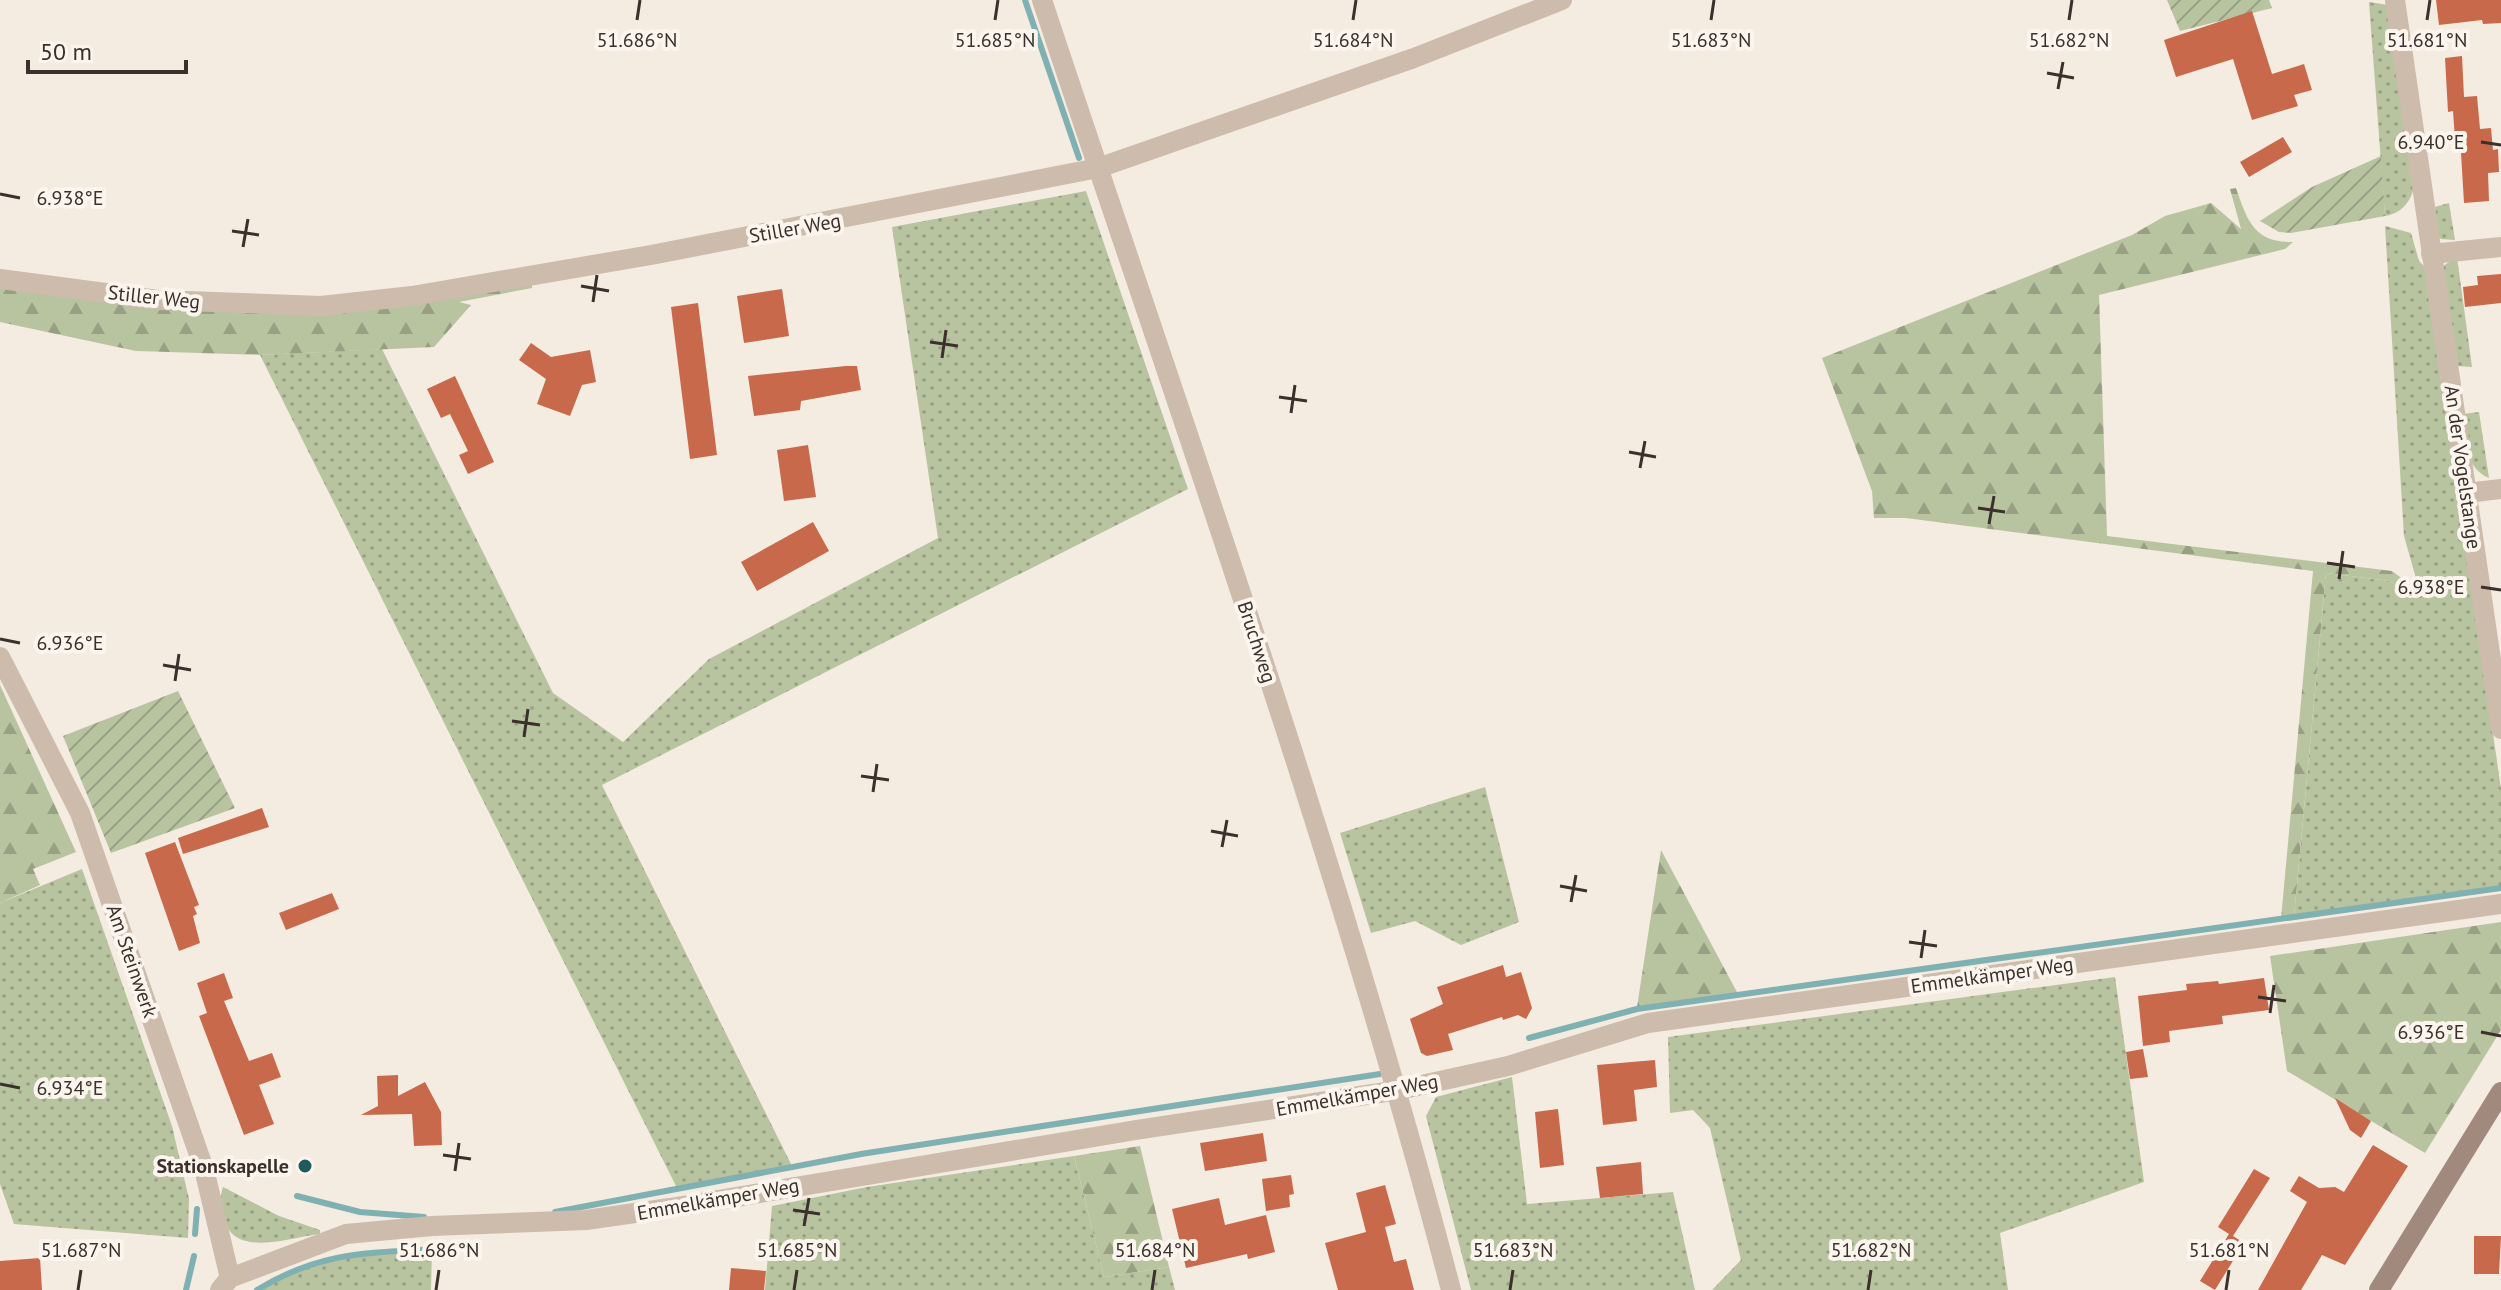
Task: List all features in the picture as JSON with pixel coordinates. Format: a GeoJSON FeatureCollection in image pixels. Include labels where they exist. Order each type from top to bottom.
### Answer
{"type":"FeatureCollection","features":[{"type":"Feature","properties":{"kind":"main road"},"geometry":{"type":"LineString","coordinates":[[2379,1290],[2501,1092]]}},
{"type":"Feature","properties":{"kind":"street","name":"Bruchweg"},"geometry":{"type":"LineString","coordinates":[[1042,0],[1206,484],[1399,1090],[1451,1290]]}},
{"type":"Feature","properties":{"kind":"street","name":"Stiller Weg"},"geometry":{"type":"LineString","coordinates":[[0,279],[158,300],[321,306],[412,296],[651,255],[1098,168],[1414,58],[1562,0]]}},
{"type":"Feature","properties":{"kind":"street","name":"An der Vogelstange"},"geometry":{"type":"LineString","coordinates":[[2395,0],[2501,729]]}},
{"type":"Feature","properties":{"kind":"street"},"geometry":{"type":"LineString","coordinates":[[2431,254],[2501,247]]}},
{"type":"Feature","properties":{"kind":"street"},"geometry":{"type":"LineString","coordinates":[[2467,493],[2501,489]]}},
{"type":"Feature","properties":{"kind":"street","name":"Am Steinwerk"},"geometry":{"type":"LineString","coordinates":[[0,657],[80,813],[204,1169],[225,1284]]}},
{"type":"Feature","properties":{"kind":"street","name":"Emmelkämper Weg"},"geometry":{"type":"LineString","coordinates":[[225,1284],[346,1234],[432,1226],[586,1220],[1399,1090],[1508,1066],[1648,1023],[2501,904]]}},
{"type":"Feature","properties":{"kind":"green space"},"geometry":{"type":"Polygon","coordinates":[[[2167,0],[2269,0],[2272,8],[2180,31],[2167,0]]]}},
{"type":"Feature","properties":{"kind":"green space"},"geometry":{"type":"Polygon","coordinates":[[[2369,2],[2388,5],[2414,187],[2404,206],[2385,216],[2369,2]]]}},
{"type":"Feature","properties":{"kind":"green space"},"geometry":{"type":"Polygon","coordinates":[[[2381,156],[2385,216],[2291,233],[2279,232],[2260,221],[2312,187],[2381,156]]]}},
{"type":"Feature","properties":{"kind":"green space"},"geometry":{"type":"Polygon","coordinates":[[[2236,188],[2244,210],[2261,234],[2293,242],[2285,249],[2099,295],[2107,536],[2392,571],[2415,588],[2409,595],[2390,581],[2326,573],[2294,917],[2281,919],[2313,571],[1906,518],[1874,518],[1872,491],[1822,358],[2132,235],[2165,216],[2211,203],[2241,229],[2230,189],[2236,188]]]}},
{"type":"Feature","properties":{"kind":"green space"},"geometry":{"type":"Polygon","coordinates":[[[1086,191],[1188,489],[602,785],[792,1166],[677,1188],[260,355],[382,349],[553,693],[623,742],[709,659],[938,538],[892,227],[1086,191]]]}},
{"type":"Feature","properties":{"kind":"green space"},"geometry":{"type":"Polygon","coordinates":[[[2449,203],[2455,240],[2441,239],[2434,233],[2431,208],[2449,203]]]}},
{"type":"Feature","properties":{"kind":"green space"},"geometry":{"type":"Polygon","coordinates":[[[2385,226],[2411,233],[2419,261],[2426,268],[2501,789],[2501,886],[2294,917],[2326,573],[2390,581],[2409,594],[2415,588],[2419,589],[2404,536],[2385,226]]]}},
{"type":"Feature","properties":{"kind":"green space"},"geometry":{"type":"Polygon","coordinates":[[[2457,257],[2472,367],[2458,366],[2443,266],[2457,257]]]}},
{"type":"Feature","properties":{"kind":"green space"},"geometry":{"type":"Polygon","coordinates":[[[532,282],[532,288],[459,302],[471,305],[434,347],[260,355],[136,351],[0,322],[0,285],[276,312],[532,282]]]}},
{"type":"Feature","properties":{"kind":"green space"},"geometry":{"type":"Polygon","coordinates":[[[2479,412],[2489,478],[2475,467],[2465,442],[2462,414],[2479,412]]]}},
{"type":"Feature","properties":{"kind":"green space"},"geometry":{"type":"Polygon","coordinates":[[[0,685],[76,852],[33,869],[40,885],[0,903],[0,685]]]}},
{"type":"Feature","properties":{"kind":"green space"},"geometry":{"type":"Polygon","coordinates":[[[178,691],[235,808],[111,853],[63,736],[178,691]]]}},
{"type":"Feature","properties":{"kind":"green space"},"geometry":{"type":"Polygon","coordinates":[[[1485,787],[1519,922],[1461,945],[1415,921],[1371,933],[1340,833],[1485,787]]]}},
{"type":"Feature","properties":{"kind":"green space"},"geometry":{"type":"Polygon","coordinates":[[[1661,850],[1738,994],[1637,1007],[1661,850]]]}},
{"type":"Feature","properties":{"kind":"green space"},"geometry":{"type":"Polygon","coordinates":[[[82,869],[172,1126],[189,1199],[188,1238],[14,1224],[0,1184],[0,903],[82,869]]]}},
{"type":"Feature","properties":{"kind":"green space"},"geometry":{"type":"Polygon","coordinates":[[[2501,922],[2501,1030],[2425,1153],[2287,1071],[2270,956],[2501,922]]]}},
{"type":"Feature","properties":{"kind":"green space"},"geometry":{"type":"Polygon","coordinates":[[[2115,977],[2144,1182],[2000,1233],[2008,1290],[1712,1290],[1741,1260],[1710,1128],[1693,1110],[1670,1113],[1668,1037],[2115,977]]]}},
{"type":"Feature","properties":{"kind":"green space"},"geometry":{"type":"Polygon","coordinates":[[[1512,1077],[1527,1204],[1673,1192],[1695,1290],[1471,1290],[1426,1116],[1436,1097],[1512,1077]]]}},
{"type":"Feature","properties":{"kind":"green space"},"geometry":{"type":"Polygon","coordinates":[[[1140,1146],[1169,1267],[1104,1277],[1074,1156],[1140,1146]]]}},
{"type":"Feature","properties":{"kind":"green space"},"geometry":{"type":"Polygon","coordinates":[[[1074,1156],[1104,1277],[1169,1267],[1175,1290],[765,1290],[772,1206],[867,1187],[1074,1156]]]}},
{"type":"Feature","properties":{"kind":"green space"},"geometry":{"type":"Polygon","coordinates":[[[223,1187],[279,1216],[320,1230],[320,1234],[266,1242],[239,1238],[230,1231],[224,1218],[223,1187]]]}},
{"type":"Feature","properties":{"kind":"green space"},"geometry":{"type":"Polygon","coordinates":[[[432,1251],[431,1290],[261,1290],[282,1278],[323,1263],[364,1256],[432,1251]]]}},
{"type":"Feature","properties":{"kind":"building"},"geometry":{"type":"Polygon","coordinates":[[[2436,0],[2501,0],[2501,23],[2483,24],[2482,20],[2439,25],[2436,0]]]}},
{"type":"Feature","properties":{"kind":"building"},"geometry":{"type":"Polygon","coordinates":[[[2252,11],[2272,74],[2304,64],[2312,90],[2294,95],[2298,106],[2252,120],[2233,59],[2176,77],[2164,40],[2252,11]]]}},
{"type":"Feature","properties":{"kind":"building"},"geometry":{"type":"Polygon","coordinates":[[[2462,56],[2464,97],[2477,96],[2480,129],[2491,128],[2493,150],[2498,149],[2499,172],[2488,173],[2489,201],[2464,203],[2461,153],[2456,153],[2453,111],[2448,112],[2445,58],[2462,56]]]}},
{"type":"Feature","properties":{"kind":"building"},"geometry":{"type":"Polygon","coordinates":[[[2283,137],[2292,152],[2249,177],[2240,162],[2283,137]]]}},
{"type":"Feature","properties":{"kind":"building"},"geometry":{"type":"Polygon","coordinates":[[[2501,274],[2501,303],[2465,307],[2463,287],[2478,285],[2477,276],[2501,274]]]}},
{"type":"Feature","properties":{"kind":"building"},"geometry":{"type":"Polygon","coordinates":[[[782,289],[789,336],[744,343],[737,296],[782,289]]]}},
{"type":"Feature","properties":{"kind":"building"},"geometry":{"type":"Polygon","coordinates":[[[698,303],[717,455],[690,459],[671,307],[698,303]]]}},
{"type":"Feature","properties":{"kind":"building"},"geometry":{"type":"Polygon","coordinates":[[[531,343],[551,357],[590,350],[596,382],[582,385],[570,416],[537,404],[546,379],[519,360],[531,343]]]}},
{"type":"Feature","properties":{"kind":"building"},"geometry":{"type":"Polygon","coordinates":[[[857,366],[861,390],[801,401],[800,410],[754,416],[748,376],[857,366]]]}},
{"type":"Feature","properties":{"kind":"building"},"geometry":{"type":"Polygon","coordinates":[[[455,376],[494,462],[468,474],[459,455],[468,451],[450,414],[441,418],[427,389],[455,376]]]}},
{"type":"Feature","properties":{"kind":"building"},"geometry":{"type":"Polygon","coordinates":[[[808,445],[816,497],[784,501],[777,450],[808,445]]]}},
{"type":"Feature","properties":{"kind":"building"},"geometry":{"type":"Polygon","coordinates":[[[813,522],[829,551],[757,591],[741,562],[813,522]]]}},
{"type":"Feature","properties":{"kind":"building"},"geometry":{"type":"Polygon","coordinates":[[[262,808],[269,827],[183,854],[178,838],[262,808]]]}},
{"type":"Feature","properties":{"kind":"building"},"geometry":{"type":"Polygon","coordinates":[[[175,842],[199,905],[194,907],[197,914],[193,916],[200,943],[179,951],[145,853],[175,842]]]}},
{"type":"Feature","properties":{"kind":"building"},"geometry":{"type":"Polygon","coordinates":[[[332,893],[339,909],[286,930],[279,913],[332,893]]]}},
{"type":"Feature","properties":{"kind":"building"},"geometry":{"type":"Polygon","coordinates":[[[1503,965],[1506,977],[1521,972],[1532,1008],[1526,1019],[1518,1015],[1503,1020],[1502,1017],[1448,1034],[1453,1050],[1427,1056],[1421,1053],[1410,1019],[1443,1004],[1437,987],[1503,965]]]}},
{"type":"Feature","properties":{"kind":"building"},"geometry":{"type":"Polygon","coordinates":[[[224,973],[233,998],[224,1001],[249,1061],[272,1053],[281,1077],[259,1085],[274,1124],[244,1135],[199,1016],[207,1013],[197,983],[224,973]]]}},
{"type":"Feature","properties":{"kind":"building"},"geometry":{"type":"Polygon","coordinates":[[[2264,978],[2269,1010],[2222,1016],[2223,1024],[2169,1031],[2170,1042],[2143,1046],[2138,996],[2187,990],[2186,984],[2218,981],[2219,984],[2264,978]]]}},
{"type":"Feature","properties":{"kind":"building"},"geometry":{"type":"Polygon","coordinates":[[[2143,1049],[2148,1077],[2130,1079],[2126,1052],[2143,1049]]]}},
{"type":"Feature","properties":{"kind":"building"},"geometry":{"type":"Polygon","coordinates":[[[1655,1060],[1657,1087],[1634,1090],[1637,1121],[1603,1125],[1597,1065],[1655,1060]]]}},
{"type":"Feature","properties":{"kind":"building"},"geometry":{"type":"Polygon","coordinates":[[[398,1075],[398,1096],[425,1082],[441,1112],[442,1145],[414,1146],[412,1114],[361,1115],[378,1106],[377,1076],[398,1075]]]}},
{"type":"Feature","properties":{"kind":"building"},"geometry":{"type":"Polygon","coordinates":[[[2335,1098],[2371,1121],[2361,1138],[2350,1130],[2335,1098]]]}},
{"type":"Feature","properties":{"kind":"building"},"geometry":{"type":"Polygon","coordinates":[[[1558,1109],[1564,1165],[1540,1168],[1535,1112],[1558,1109]]]}},
{"type":"Feature","properties":{"kind":"building"},"geometry":{"type":"Polygon","coordinates":[[[1263,1133],[1267,1161],[1205,1171],[1200,1143],[1263,1133]]]}},
{"type":"Feature","properties":{"kind":"building"},"geometry":{"type":"Polygon","coordinates":[[[2373,1145],[2408,1166],[2345,1265],[2322,1255],[2301,1290],[2258,1290],[2307,1202],[2290,1191],[2299,1176],[2319,1188],[2335,1187],[2344,1192],[2373,1145]]]}},
{"type":"Feature","properties":{"kind":"building"},"geometry":{"type":"Polygon","coordinates":[[[1641,1162],[1643,1194],[1600,1198],[1596,1167],[1641,1162]]]}},
{"type":"Feature","properties":{"kind":"building"},"geometry":{"type":"Polygon","coordinates":[[[2254,1169],[2270,1178],[2233,1236],[2244,1243],[2215,1290],[2200,1281],[2229,1234],[2218,1227],[2254,1169]]]}},
{"type":"Feature","properties":{"kind":"building"},"geometry":{"type":"Polygon","coordinates":[[[1291,1175],[1294,1194],[1289,1195],[1290,1207],[1266,1211],[1262,1179],[1291,1175]]]}},
{"type":"Feature","properties":{"kind":"building"},"geometry":{"type":"Polygon","coordinates":[[[1385,1185],[1396,1224],[1385,1227],[1394,1262],[1406,1259],[1414,1290],[1338,1290],[1325,1243],[1366,1232],[1356,1193],[1385,1185]]]}},
{"type":"Feature","properties":{"kind":"building"},"geometry":{"type":"Polygon","coordinates":[[[1219,1198],[1225,1225],[1266,1215],[1275,1252],[1248,1259],[1247,1254],[1186,1268],[1172,1209],[1219,1198]]]}},
{"type":"Feature","properties":{"kind":"building"},"geometry":{"type":"Polygon","coordinates":[[[2474,1236],[2501,1236],[2499,1274],[2474,1274],[2474,1236]]]}},
{"type":"Feature","properties":{"kind":"building"},"geometry":{"type":"Polygon","coordinates":[[[40,1258],[42,1290],[0,1290],[0,1261],[40,1258]]]}},
{"type":"Feature","properties":{"kind":"building"},"geometry":{"type":"Polygon","coordinates":[[[731,1268],[766,1271],[764,1290],[729,1290],[731,1268]]]}},
{"type":"Feature","properties":{"kind":"waterway"},"geometry":{"type":"LineString","coordinates":[[1025,0],[1079,158]]}},
{"type":"Feature","properties":{"kind":"waterway"},"geometry":{"type":"LineString","coordinates":[[1529,1038],[1637,1009],[2501,888]]}},
{"type":"Feature","properties":{"kind":"waterway"},"geometry":{"type":"LineString","coordinates":[[555,1212],[861,1154],[1380,1074]]}},
{"type":"Feature","properties":{"kind":"waterway"},"geometry":{"type":"LineString","coordinates":[[297,1196],[360,1212],[424,1217]]}},
{"type":"Feature","properties":{"kind":"waterway"},"geometry":{"type":"LineString","coordinates":[[195,1234],[197,1209]]}},
{"type":"Feature","properties":{"kind":"waterway"},"geometry":{"type":"LineString","coordinates":[[257,1290],[302,1268],[345,1256],[438,1249]]}},
{"type":"Feature","properties":{"kind":"waterway"},"geometry":{"type":"LineString","coordinates":[[186,1290],[194,1256]]}},
{"type":"Feature","properties":{"kind":"place","name":"Stationskapelle"},"geometry":{"type":"Point","coordinates":[305,1166]}}]}
